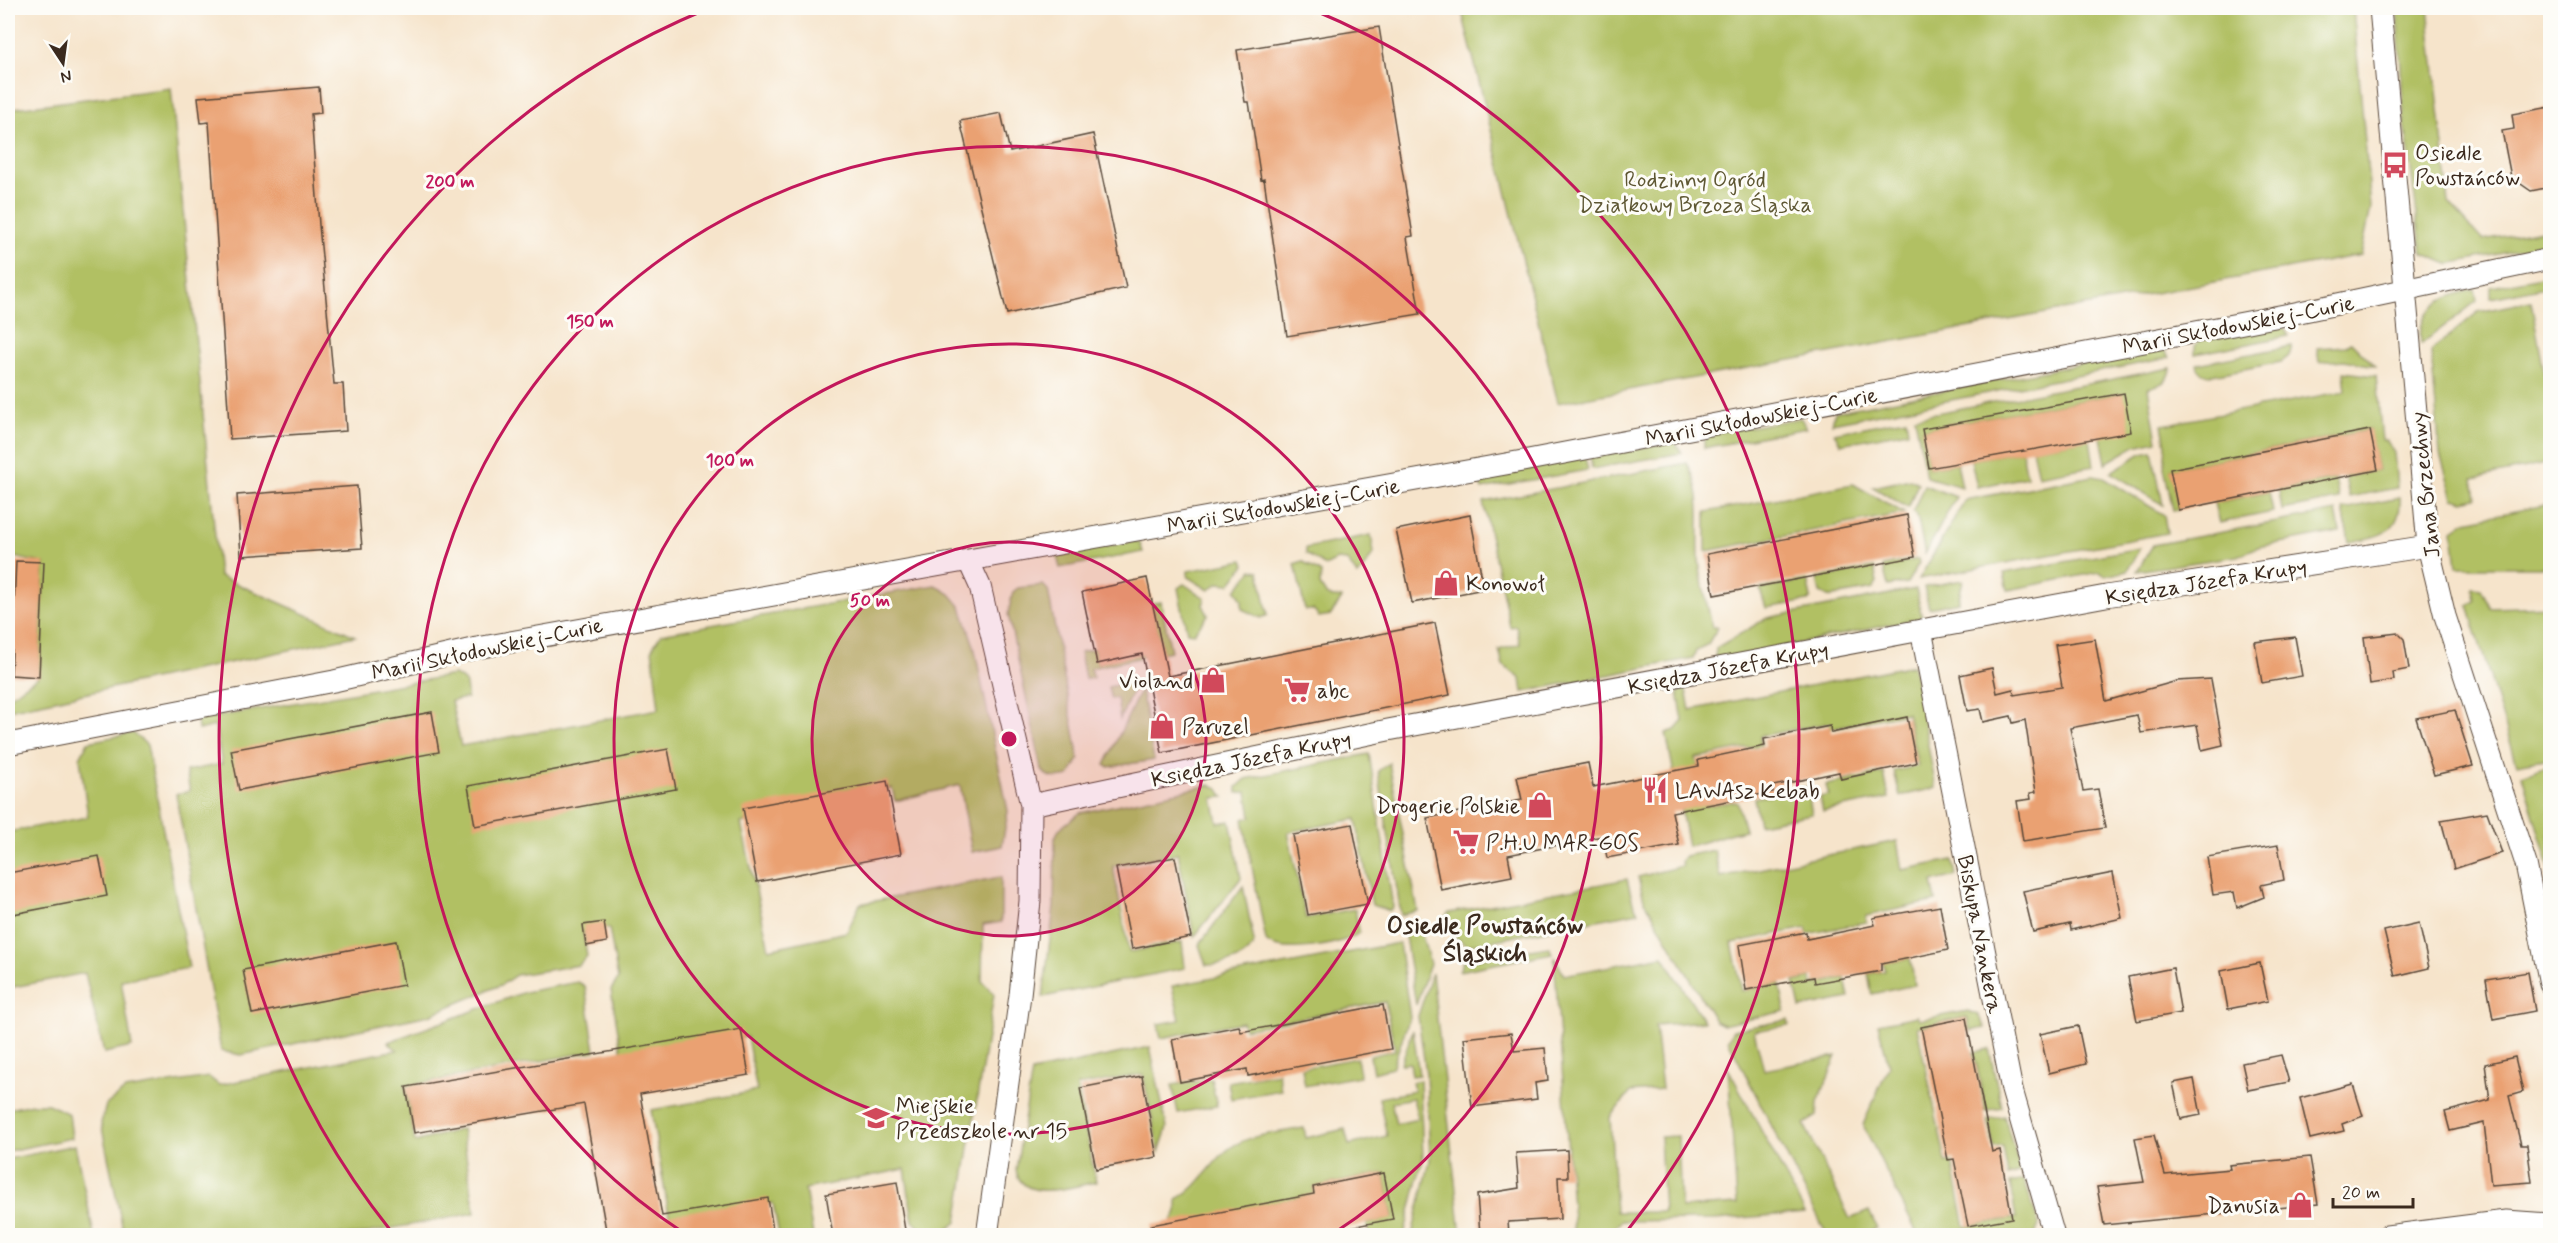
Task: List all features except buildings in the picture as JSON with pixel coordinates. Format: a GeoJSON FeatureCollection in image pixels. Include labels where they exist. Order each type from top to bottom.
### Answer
{"type":"FeatureCollection","features":[{"type":"Feature","properties":{"kind":"street","name":"Jana Brzechwy"},"geometry":{"type":"LineString","coordinates":[[2380,8],[2428,546],[2445,616],[2526,864],[2550,984]]}},
{"type":"Feature","properties":{"kind":"street","name":"Marii Skłodowskiej-Curie"},"geometry":{"type":"LineString","coordinates":[[8,744],[334,681],[488,645],[969,562],[1528,460],[2404,290],[2550,259]]}},
{"type":"Feature","properties":{"kind":"street","name":"Księdza Józefa Krupy"},"geometry":{"type":"LineString","coordinates":[[1031,804],[1388,730],[1921,630],[2106,596],[2428,546]]}},
{"type":"Feature","properties":{"kind":"street"},"geometry":{"type":"LineString","coordinates":[[969,562],[980,586],[1031,804],[1030,901],[1020,995],[987,1236]]}},
{"type":"Feature","properties":{"kind":"street","name":"Biskupa Nankera"},"geometry":{"type":"LineString","coordinates":[[1921,630],[2012,1090],[2054,1236]]}},
{"type":"Feature","properties":{"kind":"street"},"geometry":{"type":"LineString","coordinates":[[2387,1236],[2506,1221],[2550,1224]]}},
{"type":"Feature","properties":{"kind":"green space","name":"Rodzinny Ogród Działkowy Brzoza Śląska"},"geometry":{"type":"Polygon","coordinates":[[[1461,8],[2353,8],[2371,208],[2361,255],[1558,403],[1461,8]]]}},
{"type":"Feature","properties":{"kind":"green space"},"geometry":{"type":"Polygon","coordinates":[[[2397,8],[2428,8],[2449,203],[2482,240],[2550,229],[2550,244],[2448,264],[2422,253],[2404,116],[2397,8]]]}},
{"type":"Feature","properties":{"kind":"green space"},"geometry":{"type":"Polygon","coordinates":[[[171,88],[219,576],[355,636],[8,710],[8,698],[39,676],[44,563],[8,556],[8,109],[171,88]]]}},
{"type":"Feature","properties":{"kind":"green space"},"geometry":{"type":"Polygon","coordinates":[[[2550,275],[2550,286],[2491,298],[2491,287],[2550,275]]]}},
{"type":"Feature","properties":{"kind":"green space"},"geometry":{"type":"Polygon","coordinates":[[[2475,289],[2477,301],[2421,344],[2423,321],[2428,312],[2435,305],[2454,295],[2475,289]]]}},
{"type":"Feature","properties":{"kind":"green space"},"geometry":{"type":"Polygon","coordinates":[[[2531,301],[2550,405],[2550,463],[2473,479],[2476,498],[2464,501],[2453,498],[2440,454],[2431,351],[2478,312],[2531,301]]]}},
{"type":"Feature","properties":{"kind":"green space"},"geometry":{"type":"Polygon","coordinates":[[[2283,326],[2289,336],[2195,354],[2195,346],[2199,341],[2283,326]]]}},
{"type":"Feature","properties":{"kind":"green space"},"geometry":{"type":"Polygon","coordinates":[[[2351,342],[2375,366],[2344,360],[2319,362],[2317,348],[2346,346],[2351,342]]]}},
{"type":"Feature","properties":{"kind":"green space"},"geometry":{"type":"Polygon","coordinates":[[[2292,346],[2289,356],[2281,362],[2212,375],[2202,372],[2197,364],[2292,346]]]}},
{"type":"Feature","properties":{"kind":"green space"},"geometry":{"type":"Polygon","coordinates":[[[2163,348],[2169,358],[1832,423],[1835,412],[2163,348]]]}},
{"type":"Feature","properties":{"kind":"green space"},"geometry":{"type":"Polygon","coordinates":[[[2171,368],[2166,380],[2148,388],[2157,441],[2135,446],[2106,463],[2101,437],[2124,393],[1922,429],[1929,468],[1957,463],[1962,487],[1926,477],[1915,417],[2171,368]]]}},
{"type":"Feature","properties":{"kind":"green space"},"geometry":{"type":"Polygon","coordinates":[[[2344,372],[2376,376],[2382,441],[2387,441],[2394,453],[2397,488],[2349,497],[2345,477],[2378,470],[2369,430],[2171,469],[2178,510],[2173,510],[2164,468],[2166,445],[2162,425],[2346,391],[2344,372]]]}},
{"type":"Feature","properties":{"kind":"green space"},"geometry":{"type":"Polygon","coordinates":[[[1801,418],[1806,428],[1704,448],[1704,435],[1801,418]]]}},
{"type":"Feature","properties":{"kind":"green space"},"geometry":{"type":"Polygon","coordinates":[[[1906,419],[1908,431],[1841,444],[1834,433],[1906,419]]]}},
{"type":"Feature","properties":{"kind":"green space"},"geometry":{"type":"Polygon","coordinates":[[[2090,439],[2094,466],[2038,476],[2032,449],[2090,439]]]}},
{"type":"Feature","properties":{"kind":"green space"},"geometry":{"type":"Polygon","coordinates":[[[1675,442],[1682,453],[1592,469],[1590,456],[1675,442]]]}},
{"type":"Feature","properties":{"kind":"green space"},"geometry":{"type":"Polygon","coordinates":[[[2022,451],[2027,477],[1977,487],[1971,460],[2022,451]]]}},
{"type":"Feature","properties":{"kind":"green space"},"geometry":{"type":"Polygon","coordinates":[[[2152,451],[2163,505],[2111,472],[2142,453],[2152,451]]]}},
{"type":"Feature","properties":{"kind":"green space"},"geometry":{"type":"Polygon","coordinates":[[[1585,457],[1588,470],[1482,489],[1480,483],[1485,477],[1585,457]]]}},
{"type":"Feature","properties":{"kind":"green space"},"geometry":{"type":"Polygon","coordinates":[[[1687,463],[1693,475],[1698,498],[1702,584],[1712,627],[1718,627],[1708,644],[1696,651],[1693,658],[1523,692],[1521,679],[1503,665],[1499,650],[1520,644],[1516,626],[1510,627],[1483,502],[1687,463]]]}},
{"type":"Feature","properties":{"kind":"green space"},"geometry":{"type":"Polygon","coordinates":[[[2093,476],[2104,478],[2164,515],[2167,533],[1919,579],[1965,500],[2093,476]]]}},
{"type":"Feature","properties":{"kind":"green space"},"geometry":{"type":"Polygon","coordinates":[[[1910,479],[1918,483],[1908,508],[1873,487],[1910,479]]]}},
{"type":"Feature","properties":{"kind":"green space"},"geometry":{"type":"Polygon","coordinates":[[[2335,479],[2339,499],[2282,510],[2279,490],[2335,479]]]}},
{"type":"Feature","properties":{"kind":"green space"},"geometry":{"type":"Polygon","coordinates":[[[1853,484],[1904,513],[1706,551],[1706,512],[1853,484]]]}},
{"type":"Feature","properties":{"kind":"green space"},"geometry":{"type":"Polygon","coordinates":[[[1924,485],[1956,497],[1925,554],[1917,515],[1913,511],[1924,485]]]}},
{"type":"Feature","properties":{"kind":"green space"},"geometry":{"type":"Polygon","coordinates":[[[2269,492],[2273,512],[2219,523],[2214,503],[2269,492]]]}},
{"type":"Feature","properties":{"kind":"green space"},"geometry":{"type":"Polygon","coordinates":[[[2400,498],[2400,510],[2392,526],[2378,535],[2349,542],[2343,509],[2400,498]]]}},
{"type":"Feature","properties":{"kind":"green space"},"geometry":{"type":"Polygon","coordinates":[[[2545,505],[2550,517],[2550,567],[2457,567],[2453,530],[2466,521],[2545,505]]]}},
{"type":"Feature","properties":{"kind":"green space"},"geometry":{"type":"Polygon","coordinates":[[[2336,511],[2340,532],[2258,547],[2237,556],[2137,571],[2153,545],[2336,511]]]}},
{"type":"Feature","properties":{"kind":"green space"},"geometry":{"type":"Polygon","coordinates":[[[1371,535],[1374,553],[1358,576],[1347,561],[1337,560],[1325,566],[1306,553],[1306,548],[1371,535]]]}},
{"type":"Feature","properties":{"kind":"green space"},"geometry":{"type":"Polygon","coordinates":[[[1134,541],[1140,543],[1143,552],[1060,568],[1057,556],[1134,541]]]}},
{"type":"Feature","properties":{"kind":"green space"},"geometry":{"type":"Polygon","coordinates":[[[2140,548],[2127,571],[2106,576],[2099,572],[2008,590],[2004,573],[2140,548]]]}},
{"type":"Feature","properties":{"kind":"green space"},"geometry":{"type":"Polygon","coordinates":[[[1918,559],[1919,563],[1907,583],[1888,586],[1883,566],[1918,559]]]}},
{"type":"Feature","properties":{"kind":"green space"},"geometry":{"type":"Polygon","coordinates":[[[1243,560],[1245,565],[1230,584],[1218,583],[1209,590],[1188,577],[1188,571],[1243,560]]]}},
{"type":"Feature","properties":{"kind":"green space"},"geometry":{"type":"Polygon","coordinates":[[[1302,561],[1321,573],[1320,585],[1327,596],[1342,598],[1331,615],[1319,617],[1313,610],[1305,610],[1295,564],[1302,561]]]}},
{"type":"Feature","properties":{"kind":"green space"},"geometry":{"type":"Polygon","coordinates":[[[1874,568],[1877,583],[1873,589],[1828,597],[1820,593],[1817,578],[1874,568]]]}},
{"type":"Feature","properties":{"kind":"green space"},"geometry":{"type":"Polygon","coordinates":[[[1252,570],[1259,571],[1268,615],[1261,618],[1242,609],[1242,600],[1236,590],[1252,570]]]}},
{"type":"Feature","properties":{"kind":"green space"},"geometry":{"type":"Polygon","coordinates":[[[1807,580],[1811,598],[1808,601],[1766,608],[1760,589],[1807,580]]]}},
{"type":"Feature","properties":{"kind":"green space"},"geometry":{"type":"Polygon","coordinates":[[[1963,580],[1958,602],[1929,608],[1924,587],[1963,580]]]}},
{"type":"Feature","properties":{"kind":"green space"},"geometry":{"type":"Polygon","coordinates":[[[1184,584],[1205,598],[1203,605],[1208,615],[1194,633],[1187,632],[1178,588],[1184,584]]]}},
{"type":"Feature","properties":{"kind":"green space"},"geometry":{"type":"Polygon","coordinates":[[[935,585],[950,594],[961,607],[974,646],[1008,811],[1002,846],[972,852],[960,785],[895,801],[892,788],[741,823],[769,949],[847,932],[860,904],[1001,877],[1001,922],[983,925],[982,981],[994,994],[957,1222],[945,1232],[926,1234],[913,1221],[905,1169],[805,1189],[813,1235],[779,1235],[773,1203],[670,1221],[651,1110],[757,1091],[747,1037],[622,1055],[611,990],[618,979],[609,928],[583,932],[587,956],[579,965],[516,975],[501,985],[429,1015],[241,1055],[221,1051],[176,794],[190,791],[186,771],[222,764],[215,726],[198,730],[197,720],[454,675],[464,681],[467,690],[467,698],[451,701],[461,746],[659,709],[652,649],[661,634],[935,585]]]}},
{"type":"Feature","properties":{"kind":"green space"},"geometry":{"type":"Polygon","coordinates":[[[1043,585],[1048,590],[1079,759],[1069,776],[1054,778],[1042,770],[1008,614],[1013,592],[1018,588],[1043,585]]]}},
{"type":"Feature","properties":{"kind":"green space"},"geometry":{"type":"Polygon","coordinates":[[[2473,588],[2481,589],[2491,608],[2550,606],[2550,758],[2517,764],[2468,606],[2475,601],[2473,588]]]}},
{"type":"Feature","properties":{"kind":"green space"},"geometry":{"type":"Polygon","coordinates":[[[1916,589],[1922,618],[1729,658],[1715,658],[1716,648],[1767,618],[1916,589]]]}},
{"type":"Feature","properties":{"kind":"green space"},"geometry":{"type":"Polygon","coordinates":[[[1161,602],[1171,651],[1091,668],[1093,678],[1085,679],[1080,652],[1094,649],[1097,663],[1162,650],[1152,604],[1161,602]]]}},
{"type":"Feature","properties":{"kind":"green space"},"geometry":{"type":"Polygon","coordinates":[[[1913,665],[1936,788],[1900,796],[1894,771],[1918,766],[1907,713],[1831,728],[1830,723],[1760,736],[1761,745],[1696,758],[1705,806],[1737,801],[1745,830],[1688,846],[1666,733],[1675,730],[1683,721],[1678,692],[1686,690],[1690,710],[1913,665]]]}},
{"type":"Feature","properties":{"kind":"green space"},"geometry":{"type":"Polygon","coordinates":[[[1137,681],[1120,719],[1117,698],[1111,699],[1108,687],[1137,681]]]}},
{"type":"Feature","properties":{"kind":"green space"},"geometry":{"type":"Polygon","coordinates":[[[1141,689],[1154,760],[1108,767],[1105,765],[1141,689]]]}},
{"type":"Feature","properties":{"kind":"green space"},"geometry":{"type":"Polygon","coordinates":[[[133,733],[147,745],[189,968],[121,980],[132,1047],[104,1053],[85,973],[8,988],[8,832],[88,817],[80,758],[88,742],[133,733]]]}},
{"type":"Feature","properties":{"kind":"green space"},"geometry":{"type":"Polygon","coordinates":[[[1369,754],[1393,907],[1389,911],[1372,905],[1356,819],[1288,832],[1306,918],[1355,909],[1359,933],[1327,945],[1284,948],[1273,945],[1266,941],[1243,819],[1251,817],[1247,792],[1237,793],[1237,787],[1246,779],[1369,754]]]}},
{"type":"Feature","properties":{"kind":"green space"},"geometry":{"type":"Polygon","coordinates":[[[1389,763],[1418,911],[1401,915],[1378,771],[1389,763]]]}},
{"type":"Feature","properties":{"kind":"green space"},"geometry":{"type":"Polygon","coordinates":[[[2550,765],[2550,871],[2522,775],[2550,765]]]}},
{"type":"Feature","properties":{"kind":"green space"},"geometry":{"type":"Polygon","coordinates":[[[1884,773],[1889,798],[1823,811],[1820,797],[1829,795],[1826,785],[1884,773]]]}},
{"type":"Feature","properties":{"kind":"green space"},"geometry":{"type":"Polygon","coordinates":[[[1210,785],[1218,788],[1224,797],[1213,798],[1218,823],[1230,821],[1241,878],[1194,937],[1178,853],[1113,866],[1129,952],[1182,942],[1185,968],[1043,997],[1054,906],[1055,838],[1059,829],[1080,813],[1210,785]]]}},
{"type":"Feature","properties":{"kind":"green space"},"geometry":{"type":"Polygon","coordinates":[[[1807,787],[1812,814],[1759,824],[1754,798],[1807,787]]]}},
{"type":"Feature","properties":{"kind":"green space"},"geometry":{"type":"Polygon","coordinates":[[[1897,841],[1902,870],[1953,860],[1956,876],[1932,882],[1936,901],[1866,916],[1867,922],[1808,934],[1806,928],[1732,943],[1742,991],[1780,984],[1785,1011],[1723,1025],[1715,1021],[1644,900],[1638,877],[1682,866],[1681,861],[1685,856],[1714,850],[1720,877],[1897,841]]]}},
{"type":"Feature","properties":{"kind":"green space"},"geometry":{"type":"Polygon","coordinates":[[[1627,879],[1633,903],[1638,912],[1466,946],[1450,931],[1444,918],[1449,913],[1627,879]]]}},
{"type":"Feature","properties":{"kind":"green space"},"geometry":{"type":"Polygon","coordinates":[[[1243,886],[1254,942],[1246,954],[1234,961],[1206,965],[1199,945],[1243,886]]]}},
{"type":"Feature","properties":{"kind":"green space"},"geometry":{"type":"Polygon","coordinates":[[[1418,920],[1430,964],[1416,1005],[1403,924],[1418,920]]]}},
{"type":"Feature","properties":{"kind":"green space"},"geometry":{"type":"Polygon","coordinates":[[[1399,943],[1410,1017],[1392,1068],[1373,1073],[1370,1056],[1395,1050],[1385,1002],[1244,1029],[1242,1022],[1161,1038],[1158,1024],[1180,1020],[1172,986],[1399,943]]]}},
{"type":"Feature","properties":{"kind":"green space"},"geometry":{"type":"Polygon","coordinates":[[[1549,947],[1552,953],[1459,971],[1463,961],[1549,947]]]}},
{"type":"Feature","properties":{"kind":"green space"},"geometry":{"type":"Polygon","coordinates":[[[1554,956],[1564,975],[1663,956],[1704,1021],[1655,1025],[1662,1089],[1631,1092],[1610,1117],[1616,1212],[1664,1212],[1660,1137],[1678,1136],[1681,1208],[1737,1204],[1728,1068],[1805,1213],[1715,1220],[1622,1221],[1606,1234],[1574,1235],[1554,956]]]}},
{"type":"Feature","properties":{"kind":"green space"},"geometry":{"type":"Polygon","coordinates":[[[1910,958],[1915,985],[1872,994],[1868,974],[1885,971],[1883,963],[1910,958]]]}},
{"type":"Feature","properties":{"kind":"green space"},"geometry":{"type":"Polygon","coordinates":[[[1432,973],[1461,1235],[1412,1235],[1430,1161],[1426,1074],[1418,1016],[1432,973]]]}},
{"type":"Feature","properties":{"kind":"green space"},"geometry":{"type":"Polygon","coordinates":[[[1811,978],[1812,985],[1845,978],[1849,998],[1800,1008],[1794,982],[1811,978]]]}},
{"type":"Feature","properties":{"kind":"green space"},"geometry":{"type":"Polygon","coordinates":[[[578,982],[585,986],[595,1051],[405,1086],[415,1142],[462,1129],[475,1213],[356,1235],[124,1235],[101,1123],[106,1105],[125,1090],[209,1077],[219,1085],[397,1050],[388,1042],[525,992],[578,982]]]}},
{"type":"Feature","properties":{"kind":"green space"},"geometry":{"type":"Polygon","coordinates":[[[1968,1011],[1978,1015],[1985,1028],[1970,1031],[1967,1017],[1917,1027],[1946,1162],[1952,1162],[1965,1227],[2016,1218],[2010,1183],[2024,1180],[2039,1225],[2035,1235],[1918,1235],[1863,1125],[1889,1066],[1878,1024],[1917,1016],[1919,1020],[1968,1011]]]}},
{"type":"Feature","properties":{"kind":"green space"},"geometry":{"type":"Polygon","coordinates":[[[1788,1020],[1789,1025],[1754,1031],[1764,1070],[1837,1056],[1818,1102],[1817,1116],[1804,1124],[1850,1219],[1869,1211],[1877,1228],[1861,1235],[1827,1235],[1728,1040],[1733,1030],[1788,1020]]]}},
{"type":"Feature","properties":{"kind":"green space"},"geometry":{"type":"Polygon","coordinates":[[[1413,1030],[1419,1075],[1412,1076],[1410,1063],[1401,1064],[1413,1030]]]}},
{"type":"Feature","properties":{"kind":"green space"},"geometry":{"type":"Polygon","coordinates":[[[1150,1047],[1167,1128],[1159,1152],[1143,1074],[1077,1086],[1096,1182],[1063,1189],[1038,1190],[1028,1187],[1020,1180],[1016,1170],[1032,1072],[1150,1047]]]}},
{"type":"Feature","properties":{"kind":"green space"},"geometry":{"type":"Polygon","coordinates":[[[1989,1049],[2002,1107],[1986,1111],[1974,1052],[1989,1049]]]}},
{"type":"Feature","properties":{"kind":"green space"},"geometry":{"type":"Polygon","coordinates":[[[1357,1058],[1360,1076],[1305,1086],[1302,1068],[1357,1058]]]}},
{"type":"Feature","properties":{"kind":"green space"},"geometry":{"type":"Polygon","coordinates":[[[1278,1073],[1281,1090],[1231,1099],[1228,1082],[1278,1073]]]}},
{"type":"Feature","properties":{"kind":"green space"},"geometry":{"type":"Polygon","coordinates":[[[1211,1079],[1217,1106],[1178,1113],[1172,1085],[1211,1079]]]}},
{"type":"Feature","properties":{"kind":"green space"},"geometry":{"type":"Polygon","coordinates":[[[1420,1080],[1423,1159],[1404,1235],[1369,1235],[1367,1224],[1393,1218],[1384,1173],[1313,1187],[1314,1194],[1170,1224],[1177,1212],[1177,1199],[1191,1190],[1218,1159],[1232,1147],[1262,1135],[1304,1128],[1306,1138],[1345,1129],[1349,1145],[1387,1136],[1379,1098],[1414,1091],[1412,1082],[1420,1080]],[[1413,1098],[1391,1102],[1396,1124],[1418,1119],[1413,1098]]]}},
{"type":"Feature","properties":{"kind":"green space"},"geometry":{"type":"Polygon","coordinates":[[[32,1104],[48,1104],[69,1114],[72,1138],[8,1151],[8,1109],[32,1104]]]}},
{"type":"Feature","properties":{"kind":"green space"},"geometry":{"type":"Polygon","coordinates":[[[2004,1116],[2021,1172],[2008,1176],[2003,1147],[1994,1148],[1988,1119],[2004,1116]]]}},
{"type":"Feature","properties":{"kind":"green space"},"geometry":{"type":"Polygon","coordinates":[[[75,1145],[94,1235],[8,1235],[8,1159],[75,1145]]]}},
{"type":"Feature","properties":{"kind":"place","name":"Osiedle Powstańców"},"geometry":{"type":"Point","coordinates":[2395,165]}},
{"type":"Feature","properties":{"kind":"place","name":"Konowoł"},"geometry":{"type":"Point","coordinates":[1446,583]}},
{"type":"Feature","properties":{"kind":"place","name":"Violand"},"geometry":{"type":"Point","coordinates":[1213,680]}},
{"type":"Feature","properties":{"kind":"place","name":"abc"},"geometry":{"type":"Point","coordinates":[1297,690]}},
{"type":"Feature","properties":{"kind":"place","name":"Paruzel"},"geometry":{"type":"Point","coordinates":[1162,726]}},
{"type":"Feature","properties":{"kind":"place","name":"LAWAsz Kebab"},"geometry":{"type":"Point","coordinates":[1655,790]}},
{"type":"Feature","properties":{"kind":"place","name":"Drogerie Polskie"},"geometry":{"type":"Point","coordinates":[1540,805]}},
{"type":"Feature","properties":{"kind":"place","name":"P.H.U MAR-GOS"},"geometry":{"type":"Point","coordinates":[1466,842]}},
{"type":"Feature","properties":{"kind":"place","name":"Miejskie Przedszkole nr 15"},"geometry":{"type":"Point","coordinates":[876,1118]}},
{"type":"Feature","properties":{"kind":"place","name":"Danusia"},"geometry":{"type":"Point","coordinates":[2300,1205]}},
{"type":"Feature","properties":{"kind":"district","name":"Osiedle Powstańców Śląskich"},"geometry":{"type":"Point","coordinates":[1485,939]}}]}
